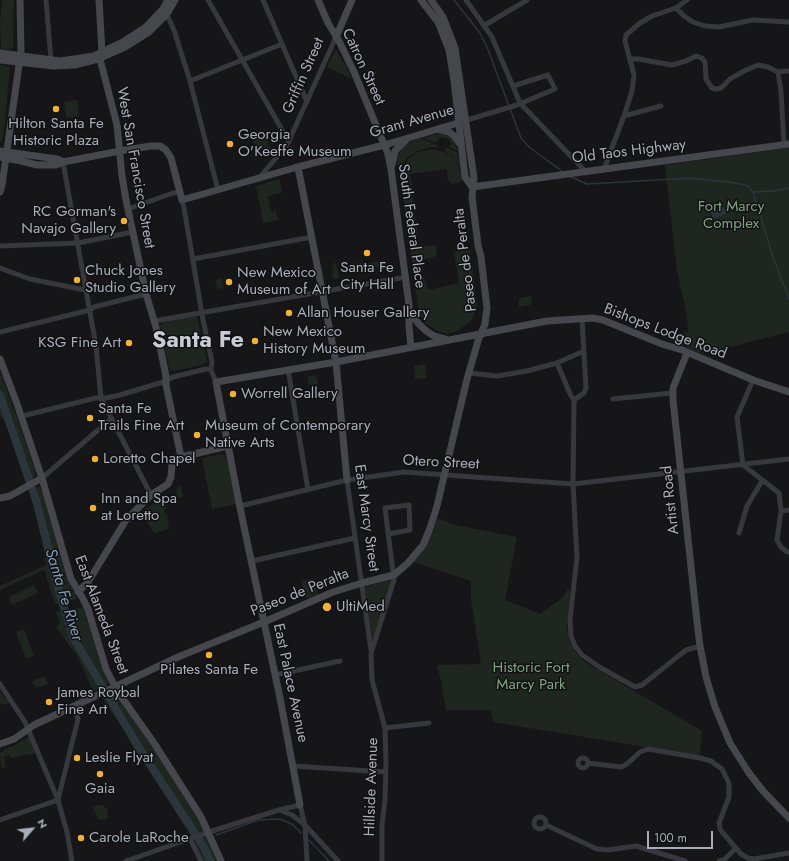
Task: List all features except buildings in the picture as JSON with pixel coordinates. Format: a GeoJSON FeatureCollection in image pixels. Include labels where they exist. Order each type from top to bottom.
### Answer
{"type":"FeatureCollection","features":[{"type":"Feature","properties":{"kind":"street"},"geometry":{"type":"LineString","coordinates":[[0,192],[3,154],[20,59],[22,39],[20,0]]}},
{"type":"Feature","properties":{"kind":"street"},"geometry":{"type":"LineString","coordinates":[[46,0],[51,60]]}},
{"type":"Feature","properties":{"kind":"street","name":"West San Francisco Street"},"geometry":{"type":"LineString","coordinates":[[99,0],[101,56],[118,126],[122,176],[146,294],[154,321],[181,457]]}},
{"type":"Feature","properties":{"kind":"street"},"geometry":{"type":"LineString","coordinates":[[168,0],[165,12],[176,37],[190,80],[218,190]]}},
{"type":"Feature","properties":{"kind":"street"},"geometry":{"type":"LineString","coordinates":[[20,59],[60,66],[86,63],[126,47],[143,36],[157,25],[175,0]]}},
{"type":"Feature","properties":{"kind":"street"},"geometry":{"type":"LineString","coordinates":[[208,0],[289,142]]}},
{"type":"Feature","properties":{"kind":"street"},"geometry":{"type":"LineString","coordinates":[[263,0],[307,102]]}},
{"type":"Feature","properties":{"kind":"street","name":"Catron Street"},"geometry":{"type":"LineString","coordinates":[[318,0],[356,78],[384,145]]}},
{"type":"Feature","properties":{"kind":"street","name":"Griffin Street"},"geometry":{"type":"LineString","coordinates":[[260,178],[289,142],[352,0]]}},
{"type":"Feature","properties":{"kind":"street","name":"Paseo de Peralta"},"geometry":{"type":"LineString","coordinates":[[431,0],[445,22],[455,48],[462,121],[461,148],[465,178],[472,187]]}},
{"type":"Feature","properties":{"kind":"street"},"geometry":{"type":"LineString","coordinates":[[466,0],[493,38],[513,86],[518,104],[585,171]]}},
{"type":"Feature","properties":{"kind":"street"},"geometry":{"type":"LineString","coordinates":[[485,25],[527,0]]}},
{"type":"Feature","properties":{"kind":"street"},"geometry":{"type":"LineString","coordinates":[[604,169],[632,91],[634,75],[625,41],[626,34],[652,16],[676,8],[687,0]]}},
{"type":"Feature","properties":{"kind":"street","name":"Paseo de Peralta"},"geometry":{"type":"LineString","coordinates":[[0,744],[14,740],[28,728],[178,657],[333,592],[362,582],[394,574],[415,555],[426,538],[432,525],[445,475],[468,374],[485,324],[487,303],[472,197],[474,178],[449,50],[438,22],[419,2]]}},
{"type":"Feature","properties":{"kind":"street"},"geometry":{"type":"LineString","coordinates":[[676,8],[693,22],[705,26],[719,27],[753,20],[789,22]]}},
{"type":"Feature","properties":{"kind":"street"},"geometry":{"type":"LineString","coordinates":[[190,80],[282,44]]}},
{"type":"Feature","properties":{"kind":"street"},"geometry":{"type":"LineString","coordinates":[[1,57],[68,61],[101,56]]}},
{"type":"Feature","properties":{"kind":"street"},"geometry":{"type":"LineString","coordinates":[[630,59],[672,65],[696,56],[702,58],[705,62],[706,79],[712,88],[716,89],[721,88],[730,79],[758,65],[768,67],[778,72],[789,71]]}},
{"type":"Feature","properties":{"kind":"street"},"geometry":{"type":"LineString","coordinates":[[778,72],[786,144]]}},
{"type":"Feature","properties":{"kind":"street","name":"Grant Avenue"},"geometry":{"type":"LineString","coordinates":[[182,200],[438,129],[518,104],[555,89],[548,75],[513,86]]}},
{"type":"Feature","properties":{"kind":"street"},"geometry":{"type":"LineString","coordinates":[[624,116],[661,106]]}},
{"type":"Feature","properties":{"kind":"street"},"geometry":{"type":"LineString","coordinates":[[438,129],[449,132],[454,136],[459,142],[461,148]]}},
{"type":"Feature","properties":{"kind":"street"},"geometry":{"type":"LineString","coordinates":[[391,169],[396,151],[409,137]]}},
{"type":"Feature","properties":{"kind":"street","name":"Old Taos Highway"},"geometry":{"type":"LineString","coordinates":[[472,187],[557,174],[786,144]]}},
{"type":"Feature","properties":{"kind":"street","name":"South Federal Place"},"geometry":{"type":"LineString","coordinates":[[384,145],[391,169],[406,276],[410,312],[408,315],[411,348]]}},
{"type":"Feature","properties":{"kind":"street"},"geometry":{"type":"LineString","coordinates":[[3,154],[57,159],[63,162],[152,146],[160,146],[170,155],[182,200]]}},
{"type":"Feature","properties":{"kind":"street"},"geometry":{"type":"LineString","coordinates":[[63,162],[96,346],[101,398],[151,495]]}},
{"type":"Feature","properties":{"kind":"street","name":"East Marcy Street"},"geometry":{"type":"LineString","coordinates":[[298,167],[336,362],[347,480],[371,653]]}},
{"type":"Feature","properties":{"kind":"street"},"geometry":{"type":"LineString","coordinates":[[128,209],[173,193],[180,192]]}},
{"type":"Feature","properties":{"kind":"street","name":"East Palace Avenue"},"geometry":{"type":"LineString","coordinates":[[182,200],[212,362],[211,370],[216,382],[294,766],[300,805],[305,825],[307,861]]}},
{"type":"Feature","properties":{"kind":"street"},"geometry":{"type":"LineString","coordinates":[[0,246],[78,243],[133,232]]}},
{"type":"Feature","properties":{"kind":"street"},"geometry":{"type":"LineString","coordinates":[[193,259],[312,237]]}},
{"type":"Feature","properties":{"kind":"street"},"geometry":{"type":"LineString","coordinates":[[0,268],[30,279],[85,290]]}},
{"type":"Feature","properties":{"kind":"street"},"geometry":{"type":"LineString","coordinates":[[154,321],[406,276]]}},
{"type":"Feature","properties":{"kind":"street"},"geometry":{"type":"LineString","coordinates":[[0,332],[90,310],[94,307],[146,294]]}},
{"type":"Feature","properties":{"kind":"street"},"geometry":{"type":"LineString","coordinates":[[410,312],[426,331],[434,336],[448,340]]}},
{"type":"Feature","properties":{"kind":"street"},"geometry":{"type":"LineString","coordinates":[[574,400],[584,393],[586,388],[582,319]]}},
{"type":"Feature","properties":{"kind":"street","name":"Bishops Lodge Road"},"geometry":{"type":"LineString","coordinates":[[216,382],[336,362],[547,321],[582,319],[603,320],[754,380],[789,392]]}},
{"type":"Feature","properties":{"kind":"street"},"geometry":{"type":"LineString","coordinates":[[468,374],[497,376],[527,372],[557,363],[584,352]]}},
{"type":"Feature","properties":{"kind":"street","name":"Artist Road"},"geometry":{"type":"LineString","coordinates":[[687,353],[674,384],[672,393],[700,646],[706,677],[714,707],[730,743],[749,773],[763,791],[789,818]]}},
{"type":"Feature","properties":{"kind":"street","name":"East Alameda Street"},"geometry":{"type":"LineString","coordinates":[[0,359],[22,416],[71,579],[88,609],[102,658],[113,688],[183,787],[221,861]]}},
{"type":"Feature","properties":{"kind":"street"},"geometry":{"type":"LineString","coordinates":[[557,363],[574,400],[573,484],[577,557],[570,619],[570,636],[575,646],[582,655],[601,668],[635,687],[644,683],[686,650],[700,646]]}},
{"type":"Feature","properties":{"kind":"street"},"geometry":{"type":"LineString","coordinates":[[22,416],[96,398],[106,398],[124,394],[163,382],[173,377],[206,369],[211,370]]}},
{"type":"Feature","properties":{"kind":"street"},"geometry":{"type":"LineString","coordinates":[[288,370],[308,490]]}},
{"type":"Feature","properties":{"kind":"street"},"geometry":{"type":"LineString","coordinates":[[754,380],[737,416],[743,465],[779,493],[781,511],[777,540],[781,548],[788,552]]}},
{"type":"Feature","properties":{"kind":"street"},"geometry":{"type":"LineString","coordinates":[[613,399],[672,393]]}},
{"type":"Feature","properties":{"kind":"street"},"geometry":{"type":"LineString","coordinates":[[0,498],[10,496],[40,480],[111,419]]}},
{"type":"Feature","properties":{"kind":"street"},"geometry":{"type":"LineString","coordinates":[[78,592],[88,582],[121,526],[151,495],[168,484],[171,477],[172,464],[175,459],[228,446]]}},
{"type":"Feature","properties":{"kind":"street","name":"Otero Street"},"geometry":{"type":"LineString","coordinates":[[240,506],[347,480],[404,472],[573,484],[789,459]]}},
{"type":"Feature","properties":{"kind":"street"},"geometry":{"type":"LineString","coordinates":[[739,534],[747,506],[762,481]]}},
{"type":"Feature","properties":{"kind":"street"},"geometry":{"type":"LineString","coordinates":[[388,534],[410,530],[409,505],[385,508],[388,534],[394,574]]}},
{"type":"Feature","properties":{"kind":"street"},"geometry":{"type":"LineString","coordinates":[[781,511],[789,510]]}},
{"type":"Feature","properties":{"kind":"street"},"geometry":{"type":"LineString","coordinates":[[252,561],[355,538]]}},
{"type":"Feature","properties":{"kind":"street","name":"Hillside Avenue"},"geometry":{"type":"LineString","coordinates":[[382,861],[382,826],[385,800],[385,728],[372,680],[371,653],[394,580],[394,574]]}},
{"type":"Feature","properties":{"kind":"street"},"geometry":{"type":"LineString","coordinates":[[275,674],[340,661]]}},
{"type":"Feature","properties":{"kind":"street"},"geometry":{"type":"LineString","coordinates":[[0,684],[28,728],[58,800],[67,832],[72,861]]}},
{"type":"Feature","properties":{"kind":"street"},"geometry":{"type":"LineString","coordinates":[[58,800],[78,719],[74,706]]}},
{"type":"Feature","properties":{"kind":"street"},"geometry":{"type":"LineString","coordinates":[[385,728],[429,723]]}},
{"type":"Feature","properties":{"kind":"street"},"geometry":{"type":"LineString","coordinates":[[588,763],[615,768],[621,767],[627,764],[640,752],[648,749],[700,758],[714,762],[725,774],[729,787],[729,797],[719,825],[736,848],[744,856],[750,859],[789,853]]}},
{"type":"Feature","properties":{"kind":"street"},"geometry":{"type":"LineString","coordinates":[[294,766],[385,772]]}},
{"type":"Feature","properties":{"kind":"street"},"geometry":{"type":"LineString","coordinates":[[0,820],[58,800]]}},
{"type":"Feature","properties":{"kind":"street"},"geometry":{"type":"LineString","coordinates":[[126,861],[206,833],[279,810],[300,805]]}},
{"type":"Feature","properties":{"kind":"street"},"geometry":{"type":"LineString","coordinates":[[279,810],[292,816],[305,825],[338,861]]}},
{"type":"Feature","properties":{"kind":"street"},"geometry":{"type":"LineString","coordinates":[[546,824],[597,849],[608,850],[636,846],[685,861]]}},
{"type":"Feature","properties":{"kind":"street"},"geometry":{"type":"LineString","coordinates":[[191,839],[201,861]]}},
{"type":"Feature","properties":{"kind":"street"},"geometry":{"type":"LineString","coordinates":[[719,861],[725,859],[736,848]]}},
{"type":"Feature","properties":{"kind":"green space"},"geometry":{"type":"Polygon","coordinates":[[[2,0],[14,0],[13,47],[10,50],[1,49],[0,22],[2,0]]]}},
{"type":"Feature","properties":{"kind":"green space"},"geometry":{"type":"Polygon","coordinates":[[[336,49],[345,65],[352,79],[327,67],[336,49]]]}},
{"type":"Feature","properties":{"kind":"green space"},"geometry":{"type":"Polygon","coordinates":[[[0,65],[10,67],[5,122],[2,141],[0,143],[0,65]]]}},
{"type":"Feature","properties":{"kind":"green space"},"geometry":{"type":"Polygon","coordinates":[[[77,100],[79,116],[66,118],[64,102],[77,100]]]}},
{"type":"Feature","properties":{"kind":"green space"},"geometry":{"type":"Polygon","coordinates":[[[257,133],[260,138],[263,137],[267,140],[269,143],[267,144],[275,151],[268,157],[252,141],[254,139],[252,135],[257,133]]]}},
{"type":"Feature","properties":{"kind":"green space"},"geometry":{"type":"Polygon","coordinates":[[[440,133],[452,139],[456,144],[458,151],[449,147],[451,143],[448,139],[442,137],[438,139],[437,143],[422,138],[440,133]]]}},
{"type":"Feature","properties":{"kind":"green space"},"geometry":{"type":"Polygon","coordinates":[[[420,138],[437,145],[439,148],[431,147],[417,151],[406,159],[401,168],[397,165],[398,155],[407,144],[420,138]]]}},
{"type":"Feature","properties":{"kind":"green space"},"geometry":{"type":"Polygon","coordinates":[[[448,148],[458,153],[460,167],[453,157],[444,150],[448,148]]]}},
{"type":"Feature","properties":{"kind":"green space","name":"Fort Marcy Complex"},"geometry":{"type":"Polygon","coordinates":[[[789,148],[789,332],[703,354],[669,340],[669,335],[688,332],[687,317],[677,271],[665,165],[789,148]]]}},
{"type":"Feature","properties":{"kind":"green space"},"geometry":{"type":"Polygon","coordinates":[[[433,149],[447,153],[455,160],[460,171],[462,182],[451,184],[451,182],[448,181],[447,169],[410,174],[412,185],[401,187],[402,172],[408,159],[417,152],[433,149]]]}},
{"type":"Feature","properties":{"kind":"green space"},"geometry":{"type":"Polygon","coordinates":[[[278,179],[280,181],[282,193],[268,196],[271,212],[276,211],[278,220],[263,223],[256,186],[278,179]]]}},
{"type":"Feature","properties":{"kind":"green space"},"geometry":{"type":"Polygon","coordinates":[[[412,195],[416,223],[414,223],[414,225],[407,226],[403,197],[412,195]]]}},
{"type":"Feature","properties":{"kind":"green space"},"geometry":{"type":"Polygon","coordinates":[[[417,226],[418,235],[408,237],[407,228],[417,226]]]}},
{"type":"Feature","properties":{"kind":"green space"},"geometry":{"type":"Polygon","coordinates":[[[417,242],[421,247],[436,245],[437,256],[421,260],[423,272],[414,274],[410,243],[417,242]]]}},
{"type":"Feature","properties":{"kind":"green space"},"geometry":{"type":"Polygon","coordinates":[[[470,250],[477,303],[476,311],[471,321],[457,331],[448,334],[437,331],[424,322],[419,313],[414,280],[424,277],[428,290],[459,283],[454,252],[470,250]]]}},
{"type":"Feature","properties":{"kind":"green space"},"geometry":{"type":"Polygon","coordinates":[[[386,260],[387,268],[382,271],[377,267],[367,267],[367,263],[386,260]]]}},
{"type":"Feature","properties":{"kind":"green space"},"geometry":{"type":"Polygon","coordinates":[[[335,261],[339,276],[335,279],[332,276],[332,269],[335,261]]]}},
{"type":"Feature","properties":{"kind":"green space"},"geometry":{"type":"Polygon","coordinates":[[[362,262],[363,264],[358,273],[346,265],[362,262]]]}},
{"type":"Feature","properties":{"kind":"green space"},"geometry":{"type":"Polygon","coordinates":[[[222,278],[224,288],[217,289],[215,280],[222,278]]]}},
{"type":"Feature","properties":{"kind":"green space"},"geometry":{"type":"Polygon","coordinates":[[[531,296],[532,302],[530,305],[519,307],[520,298],[531,296]]]}},
{"type":"Feature","properties":{"kind":"green space"},"geometry":{"type":"Polygon","coordinates":[[[193,316],[197,317],[198,320],[207,362],[203,365],[172,371],[169,368],[160,325],[163,322],[193,316]]]}},
{"type":"Feature","properties":{"kind":"green space"},"geometry":{"type":"Polygon","coordinates":[[[425,364],[427,378],[415,379],[414,366],[425,364]]]}},
{"type":"Feature","properties":{"kind":"green space"},"geometry":{"type":"Polygon","coordinates":[[[0,372],[35,470],[35,477],[26,481],[9,427],[0,416],[0,372]]]}},
{"type":"Feature","properties":{"kind":"green space"},"geometry":{"type":"Polygon","coordinates":[[[316,375],[318,384],[309,385],[307,377],[316,375]]]}},
{"type":"Feature","properties":{"kind":"green space"},"geometry":{"type":"Polygon","coordinates":[[[223,454],[226,456],[236,504],[212,509],[202,458],[223,454]]]}},
{"type":"Feature","properties":{"kind":"green space"},"geometry":{"type":"Polygon","coordinates":[[[180,485],[183,497],[178,498],[176,492],[178,486],[180,485]]]}},
{"type":"Feature","properties":{"kind":"green space"},"geometry":{"type":"Polygon","coordinates":[[[40,487],[43,493],[67,579],[77,599],[55,604],[44,570],[0,590],[0,586],[46,565],[39,517],[29,492],[40,487]]]}},
{"type":"Feature","properties":{"kind":"green space"},"geometry":{"type":"Polygon","coordinates":[[[163,496],[166,509],[164,509],[165,514],[167,514],[169,529],[154,533],[142,513],[163,496]]]}},
{"type":"Feature","properties":{"kind":"green space","name":"Historic Fort Marcy Park"},"geometry":{"type":"Polygon","coordinates":[[[437,518],[455,525],[517,537],[505,600],[540,614],[561,599],[568,589],[570,589],[567,631],[570,643],[575,652],[585,662],[702,731],[700,756],[493,722],[491,710],[446,710],[437,665],[481,664],[471,600],[471,581],[413,562],[431,536],[437,518]]]}},
{"type":"Feature","properties":{"kind":"green space"},"geometry":{"type":"Polygon","coordinates":[[[314,578],[318,594],[306,599],[301,581],[314,578]]]}},
{"type":"Feature","properties":{"kind":"green space"},"geometry":{"type":"Polygon","coordinates":[[[392,580],[374,638],[372,639],[365,587],[392,580]]]}},
{"type":"Feature","properties":{"kind":"green space"},"geometry":{"type":"Polygon","coordinates":[[[34,585],[38,593],[12,605],[9,597],[34,585]]]}},
{"type":"Feature","properties":{"kind":"green space"},"geometry":{"type":"Polygon","coordinates":[[[81,607],[84,608],[102,669],[109,683],[93,691],[78,657],[56,627],[60,623],[56,612],[81,607]]]}},
{"type":"Feature","properties":{"kind":"green space"},"geometry":{"type":"Polygon","coordinates":[[[24,629],[34,656],[26,659],[16,632],[24,629]]]}},
{"type":"Feature","properties":{"kind":"green space"},"geometry":{"type":"Polygon","coordinates":[[[45,676],[48,684],[36,688],[32,681],[45,676]]]}},
{"type":"Feature","properties":{"kind":"green space"},"geometry":{"type":"Polygon","coordinates":[[[0,691],[2,694],[10,703],[0,705],[0,691]]]}},
{"type":"Feature","properties":{"kind":"green space"},"geometry":{"type":"Polygon","coordinates":[[[111,694],[116,694],[122,701],[164,765],[203,828],[217,861],[203,861],[194,841],[170,803],[155,775],[135,750],[122,727],[102,698],[111,694]]]}},
{"type":"Feature","properties":{"kind":"green space"},"geometry":{"type":"Polygon","coordinates":[[[29,736],[36,752],[30,756],[29,754],[11,758],[10,755],[4,757],[6,768],[1,767],[0,752],[3,752],[4,749],[16,745],[29,736]]]}},
{"type":"Feature","properties":{"kind":"green space"},"geometry":{"type":"Polygon","coordinates":[[[103,805],[107,809],[108,816],[107,819],[102,820],[98,819],[92,806],[103,805]]]}},
{"type":"Feature","properties":{"kind":"shaded area"},"geometry":{"type":"Polygon","coordinates":[[[724,207],[726,214],[713,219],[711,212],[724,207]]]}},
{"type":"Feature","properties":{"kind":"waterway"},"geometry":{"type":"LineString","coordinates":[[454,0],[480,33],[487,47],[521,138],[529,147],[563,172]]}},
{"type":"Feature","properties":{"kind":"waterway"},"geometry":{"type":"LineString","coordinates":[[569,176],[587,184],[690,178],[736,183],[748,186],[753,192],[773,257],[789,299]]}},
{"type":"Feature","properties":{"kind":"waterway"},"geometry":{"type":"LineString","coordinates":[[753,192],[774,191],[789,188]]}},
{"type":"Feature","properties":{"kind":"waterway","name":"Santa Fe River"},"geometry":{"type":"LineString","coordinates":[[0,395],[36,500],[60,595],[74,639],[141,751],[204,847],[210,861]]}},
{"type":"Feature","properties":{"kind":"waterway"},"geometry":{"type":"LineString","coordinates":[[216,835],[258,820],[280,819],[292,824],[301,833]]}},
{"type":"Feature","properties":{"kind":"waterway"},"geometry":{"type":"LineString","coordinates":[[309,840],[329,861]]}},
{"type":"Feature","properties":{"kind":"place","name":"Hilton Santa Fe Historic Plaza"},"geometry":{"type":"Point","coordinates":[56,109]}},
{"type":"Feature","properties":{"kind":"place","name":"Georgia O'Keeffe Museum"},"geometry":{"type":"Point","coordinates":[230,144]}},
{"type":"Feature","properties":{"kind":"place","name":"RC Gorman's Navajo Gallery"},"geometry":{"type":"Point","coordinates":[124,221]}},
{"type":"Feature","properties":{"kind":"place","name":"Santa Fe City Hall"},"geometry":{"type":"Point","coordinates":[367,253]}},
{"type":"Feature","properties":{"kind":"place","name":"Chuck Jones Studio Gallery"},"geometry":{"type":"Point","coordinates":[77,280]}},
{"type":"Feature","properties":{"kind":"place","name":"New Mexico Museum of Art"},"geometry":{"type":"Point","coordinates":[229,282]}},
{"type":"Feature","properties":{"kind":"place","name":"Allan Houser Gallery"},"geometry":{"type":"Point","coordinates":[289,313]}},
{"type":"Feature","properties":{"kind":"place","name":"New Mexico History Museum"},"geometry":{"type":"Point","coordinates":[255,341]}},
{"type":"Feature","properties":{"kind":"place","name":"KSG Fine Art"},"geometry":{"type":"Point","coordinates":[129,343]}},
{"type":"Feature","properties":{"kind":"place","name":"Worrell Gallery"},"geometry":{"type":"Point","coordinates":[233,394]}},
{"type":"Feature","properties":{"kind":"place","name":"Santa Fe Trails Fine Art"},"geometry":{"type":"Point","coordinates":[90,418]}},
{"type":"Feature","properties":{"kind":"place","name":"Museum of Contemporary Native Arts"},"geometry":{"type":"Point","coordinates":[197,435]}},
{"type":"Feature","properties":{"kind":"place","name":"Loretto Chapel"},"geometry":{"type":"Point","coordinates":[95,459]}},
{"type":"Feature","properties":{"kind":"place","name":"Inn and Spa at Loretto"},"geometry":{"type":"Point","coordinates":[93,508]}},
{"type":"Feature","properties":{"kind":"place","name":"UltiMed"},"geometry":{"type":"Point","coordinates":[327,607]}},
{"type":"Feature","properties":{"kind":"place","name":"Pilates Santa Fe"},"geometry":{"type":"Point","coordinates":[209,655]}},
{"type":"Feature","properties":{"kind":"place","name":"James Roybal Fine Art"},"geometry":{"type":"Point","coordinates":[49,702]}},
{"type":"Feature","properties":{"kind":"place","name":"Leslie Flyat"},"geometry":{"type":"Point","coordinates":[77,758]}},
{"type":"Feature","properties":{"kind":"place","name":"Gaia"},"geometry":{"type":"Point","coordinates":[100,774]}},
{"type":"Feature","properties":{"kind":"place","name":"Carole LaRoche"},"geometry":{"type":"Point","coordinates":[81,838]}},
{"type":"Feature","properties":{"kind":"district","name":"Santa Fe"},"geometry":{"type":"Point","coordinates":[198,341]}}]}
